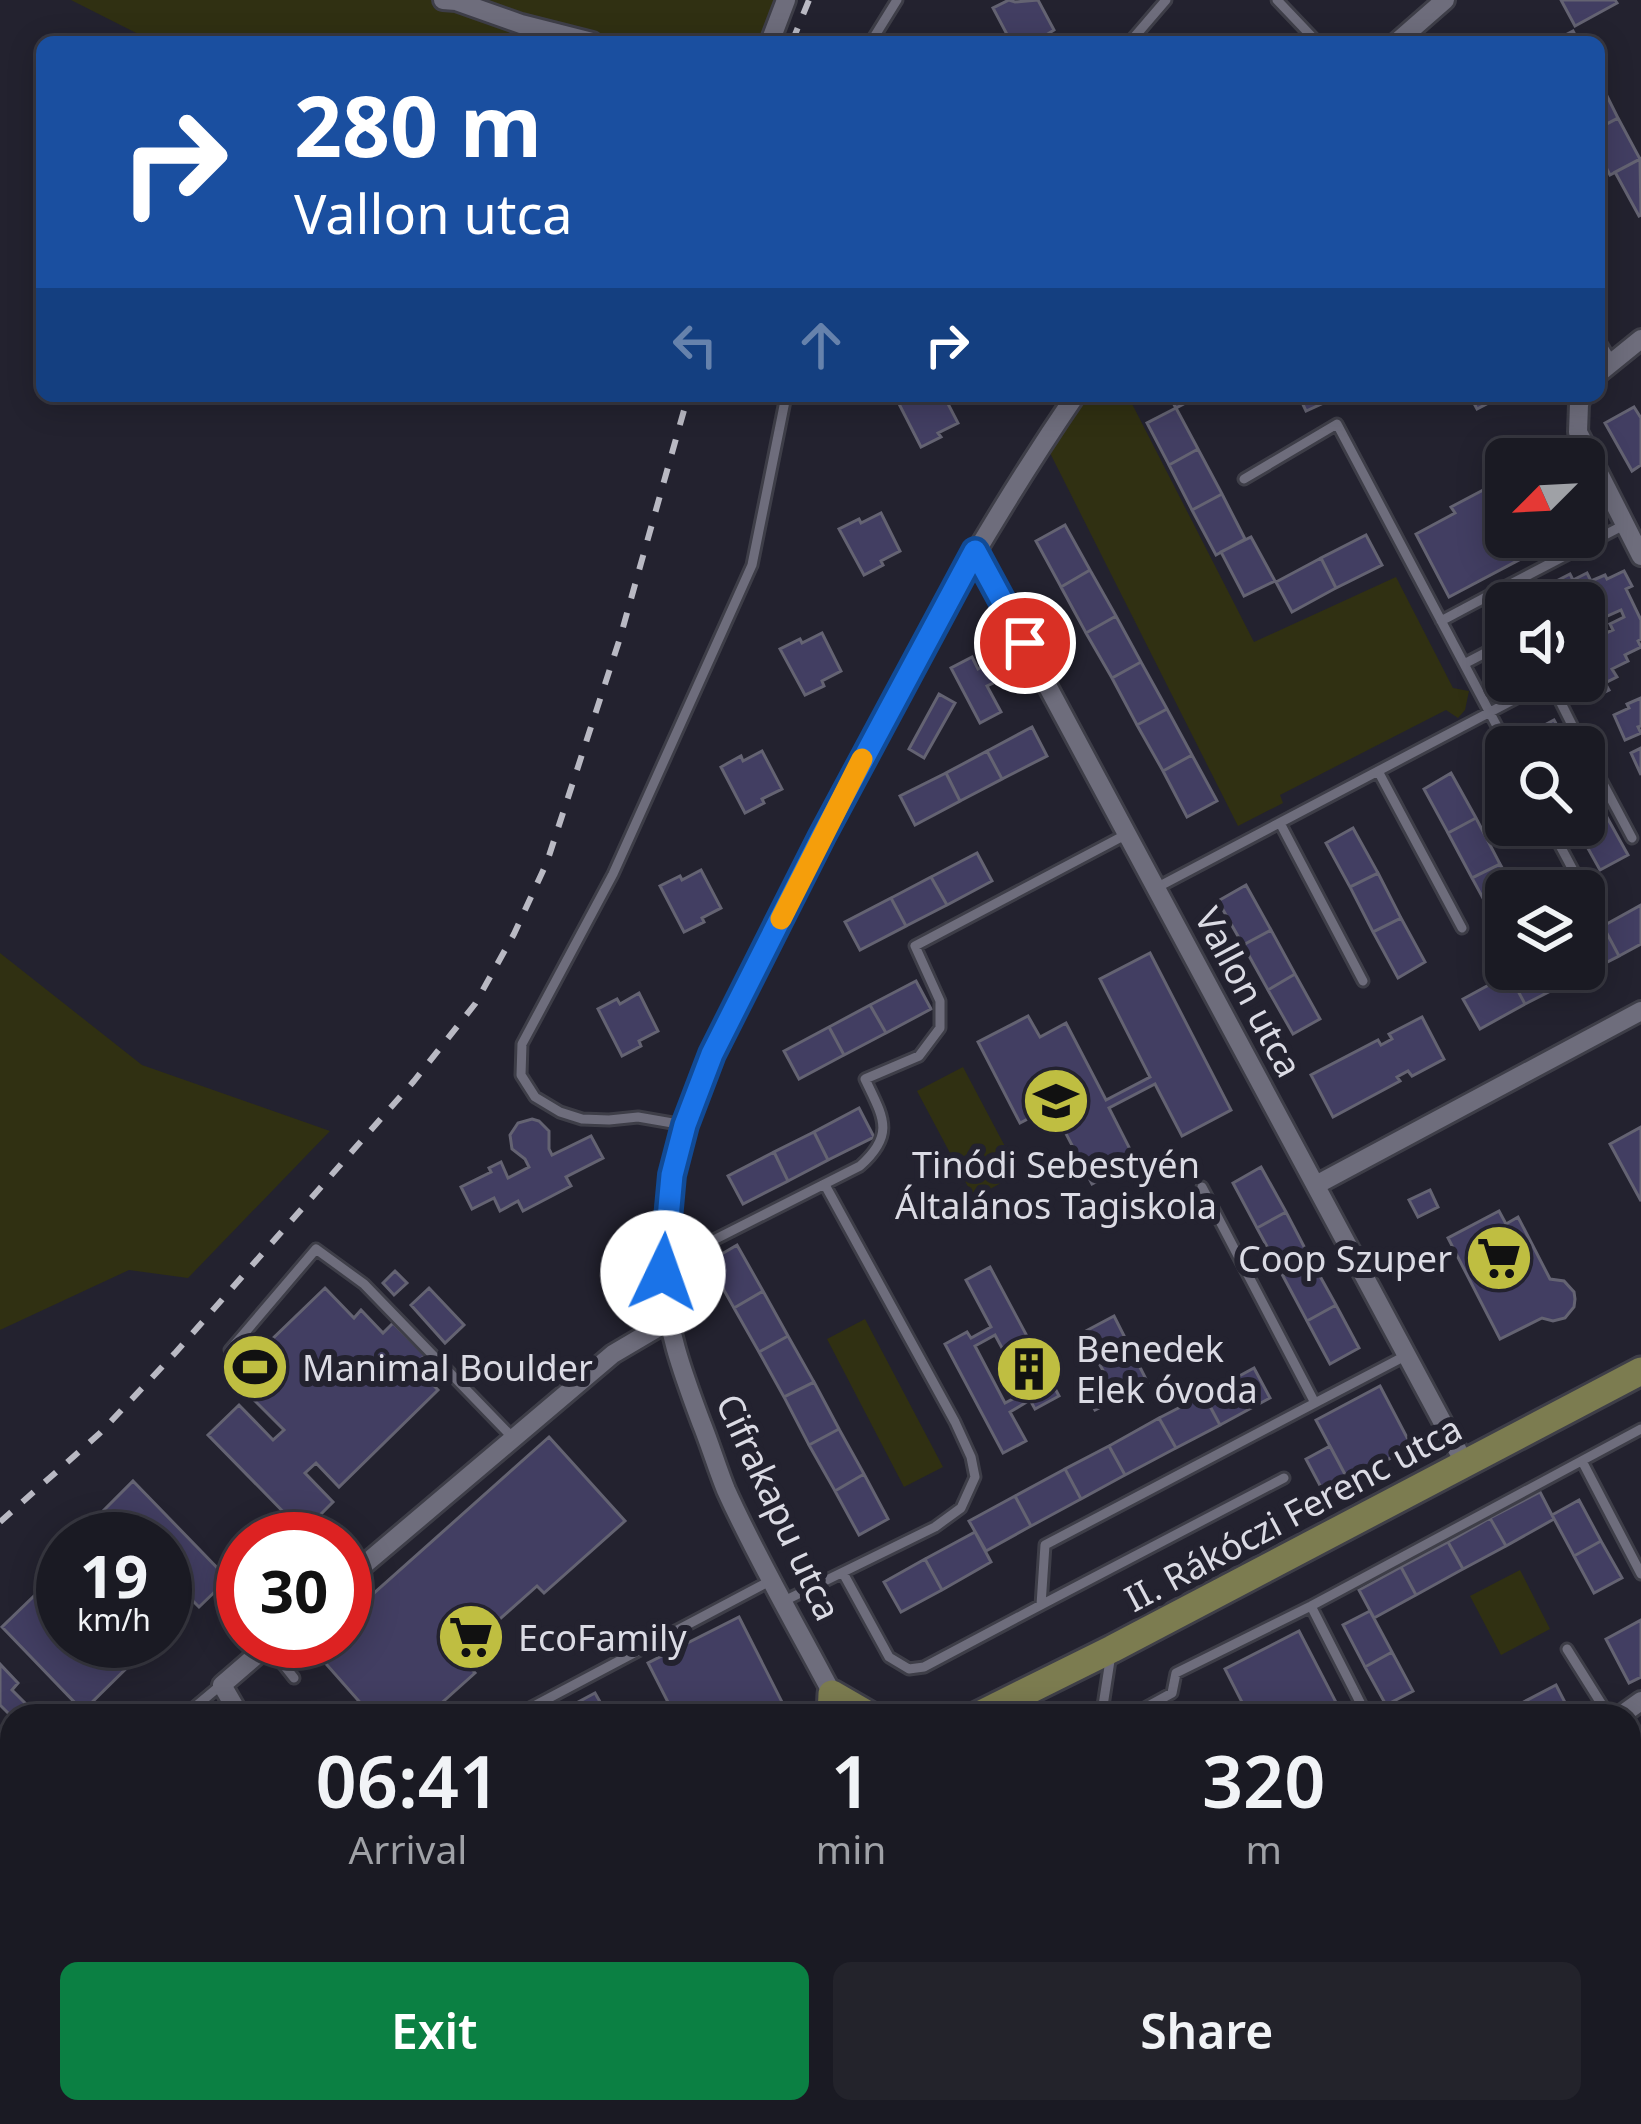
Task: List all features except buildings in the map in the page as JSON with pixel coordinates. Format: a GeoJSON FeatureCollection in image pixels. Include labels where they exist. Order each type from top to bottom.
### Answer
{"type":"FeatureCollection","features":[{"type":"Feature","properties":{"kind":"main road","name":"II. Rákóczi Ferenc utca"},"geometry":{"type":"LineString","coordinates":[[1001,1704],[1641,1371]]}},
{"type":"Feature","properties":{"kind":"street"},"geometry":{"type":"LineString","coordinates":[[443,0],[568,36]]}},
{"type":"Feature","properties":{"kind":"street"},"geometry":{"type":"LineString","coordinates":[[772,36],[786,0]]}},
{"type":"Feature","properties":{"kind":"street"},"geometry":{"type":"LineString","coordinates":[[1404,36],[1445,0]]}},
{"type":"Feature","properties":{"kind":"street"},"geometry":{"type":"LineString","coordinates":[[1605,368],[1638,347]]}},
{"type":"Feature","properties":{"kind":"street","name":"Cifrakapu utca"},"geometry":{"type":"LineString","coordinates":[[833,1704],[726,1490],[681,1371],[663,1273],[672,1175],[712,1054],[822,836],[975,551],[1071,402]]}},
{"type":"Feature","properties":{"kind":"street"},"geometry":{"type":"LineString","coordinates":[[1580,402],[1578,432],[1641,556]]}},
{"type":"Feature","properties":{"kind":"street","name":"Vallon utca"},"geometry":{"type":"LineString","coordinates":[[975,551],[1465,1464]]}},
{"type":"Feature","properties":{"kind":"street"},"geometry":{"type":"LineString","coordinates":[[1316,1185],[1641,1011]]}},
{"type":"Feature","properties":{"kind":"street"},"geometry":{"type":"LineString","coordinates":[[372,1558],[613,1354],[669,1321]]}},
{"type":"Feature","properties":{"kind":"street"},"geometry":{"type":"LineString","coordinates":[[233,1704],[222,1684],[241,1668]]}},
{"type":"Feature","properties":{"kind":"lane"},"geometry":{"type":"LineString","coordinates":[[876,36],[897,0]]}},
{"type":"Feature","properties":{"kind":"lane"},"geometry":{"type":"LineString","coordinates":[[1135,36],[1166,0]]}},
{"type":"Feature","properties":{"kind":"lane"},"geometry":{"type":"LineString","coordinates":[[1280,3],[1294,0]]}},
{"type":"Feature","properties":{"kind":"lane"},"geometry":{"type":"LineString","coordinates":[[1280,3],[1311,36]]}},
{"type":"Feature","properties":{"kind":"lane"},"geometry":{"type":"LineString","coordinates":[[685,1125],[638,1117],[582,1119],[560,1112],[535,1097],[521,1076],[522,1044],[613,874],[752,566],[784,402]]}},
{"type":"Feature","properties":{"kind":"lane"},"geometry":{"type":"LineString","coordinates":[[1244,479],[1337,424],[1497,726]]}},
{"type":"Feature","properties":{"kind":"lane"},"geometry":{"type":"LineString","coordinates":[[1516,582],[1624,525]]}},
{"type":"Feature","properties":{"kind":"lane"},"geometry":{"type":"LineString","coordinates":[[1441,621],[1485,598]]}},
{"type":"Feature","properties":{"kind":"lane"},"geometry":{"type":"LineString","coordinates":[[1464,664],[1485,654]]}},
{"type":"Feature","properties":{"kind":"lane"},"geometry":{"type":"LineString","coordinates":[[1156,889],[1509,702]]}},
{"type":"Feature","properties":{"kind":"lane"},"geometry":{"type":"LineString","coordinates":[[1378,771],[1462,928]]}},
{"type":"Feature","properties":{"kind":"lane"},"geometry":{"type":"LineString","coordinates":[[1605,787],[1632,838]]}},
{"type":"Feature","properties":{"kind":"lane"},"geometry":{"type":"LineString","coordinates":[[1280,823],[1363,981]]}},
{"type":"Feature","properties":{"kind":"lane"},"geometry":{"type":"LineString","coordinates":[[664,1248],[694,1250],[860,1166],[875,1153],[885,1133],[866,1079],[919,1056],[940,1028],[940,1001],[915,946],[1127,834]]}},
{"type":"Feature","properties":{"kind":"lane"},"geometry":{"type":"LineString","coordinates":[[1560,846],[1573,870]]}},
{"type":"Feature","properties":{"kind":"lane"},"geometry":{"type":"LineString","coordinates":[[784,1602],[935,1527],[961,1508],[975,1477],[955,1422],[825,1184]]}},
{"type":"Feature","properties":{"kind":"lane"},"geometry":{"type":"LineString","coordinates":[[1202,1187],[1315,1403]]}},
{"type":"Feature","properties":{"kind":"lane"},"geometry":{"type":"LineString","coordinates":[[230,1350],[316,1250],[364,1283],[514,1439]]}},
{"type":"Feature","properties":{"kind":"lane"},"geometry":{"type":"LineString","coordinates":[[1041,1605],[1045,1545],[1407,1355]]}},
{"type":"Feature","properties":{"kind":"lane"},"geometry":{"type":"LineString","coordinates":[[1153,1704],[1172,1694],[1176,1673],[1641,1429]]}},
{"type":"Feature","properties":{"kind":"lane"},"geometry":{"type":"LineString","coordinates":[[1582,1461],[1641,1574]]}},
{"type":"Feature","properties":{"kind":"lane"},"geometry":{"type":"LineString","coordinates":[[843,1573],[889,1657],[909,1669],[924,1667],[1284,1478]]}},
{"type":"Feature","properties":{"kind":"lane"},"geometry":{"type":"LineString","coordinates":[[538,1704],[772,1580]]}},
{"type":"Feature","properties":{"kind":"lane"},"geometry":{"type":"LineString","coordinates":[[1311,1606],[1361,1704]]}},
{"type":"Feature","properties":{"kind":"lane"},"geometry":{"type":"LineString","coordinates":[[1101,1704],[1112,1648]]}},
{"type":"Feature","properties":{"kind":"lane"},"geometry":{"type":"LineString","coordinates":[[1568,1649],[1602,1704]]}},
{"type":"Feature","properties":{"kind":"lane"},"geometry":{"type":"LineString","coordinates":[[287,1668],[294,1678]]}},
{"type":"Feature","properties":{"kind":"lane"},"geometry":{"type":"LineString","coordinates":[[198,1704],[222,1684]]}},
{"type":"Feature","properties":{"kind":"shaded area"},"geometry":{"type":"Polygon","coordinates":[[[71,0],[797,0],[776,36],[142,36],[71,0]]]}},
{"type":"Feature","properties":{"kind":"shaded area"},"geometry":{"type":"Polygon","coordinates":[[[1083,402],[1131,402],[1254,642],[1396,577],[1453,688],[1469,691],[1465,710],[1458,718],[1446,710],[1280,795],[1283,803],[1238,826],[1048,449],[1083,402]]]}},
{"type":"Feature","properties":{"kind":"shaded area"},"geometry":{"type":"Polygon","coordinates":[[[0,953],[142,1065],[330,1131],[188,1278],[129,1270],[0,1330],[0,953]]]}},
{"type":"Feature","properties":{"kind":"shaded area"},"geometry":{"type":"Polygon","coordinates":[[[963,1067],[1019,1173],[974,1198],[917,1091],[963,1067]]]}},
{"type":"Feature","properties":{"kind":"shaded area"},"geometry":{"type":"Polygon","coordinates":[[[865,1319],[943,1467],[904,1487],[827,1339],[865,1319]]]}},
{"type":"Feature","properties":{"kind":"shaded area"},"geometry":{"type":"Polygon","coordinates":[[[1520,1570],[1550,1629],[1501,1655],[1470,1596],[1520,1570]]]}},
{"type":"Feature","properties":{"kind":"railway"},"geometry":{"type":"LineString","coordinates":[[794,36],[809,0]]}},
{"type":"Feature","properties":{"kind":"railway"},"geometry":{"type":"LineString","coordinates":[[0,1522],[100,1433],[176,1352],[414,1081],[475,1004],[547,862],[620,638],[686,402]]}},
{"type":"Feature","properties":{"kind":"slow traffic"},"geometry":{"type":"LineString","coordinates":[[781,919],[862,759]]}},
{"type":"Feature","properties":{"kind":"place","name":"Tinódi Sebestyén Általános Tagiskola"},"geometry":{"type":"Point","coordinates":[1056,1101]}},
{"type":"Feature","properties":{"kind":"place","name":"Coop Szuper"},"geometry":{"type":"Point","coordinates":[1499,1258]}},
{"type":"Feature","properties":{"kind":"place","name":"Manimal Boulder"},"geometry":{"type":"Point","coordinates":[255,1367]}},
{"type":"Feature","properties":{"kind":"place","name":"Benedek Elek óvoda"},"geometry":{"type":"Point","coordinates":[1029,1369]}},
{"type":"Feature","properties":{"kind":"place","name":"EcoFamily"},"geometry":{"type":"Point","coordinates":[471,1637]}},
{"type":"Feature","properties":{"kind":"route"},"geometry":{"type":"LineString","coordinates":[[663,1273],[672,1175],[712,1054],[975,551],[1025,643]]}}]}
